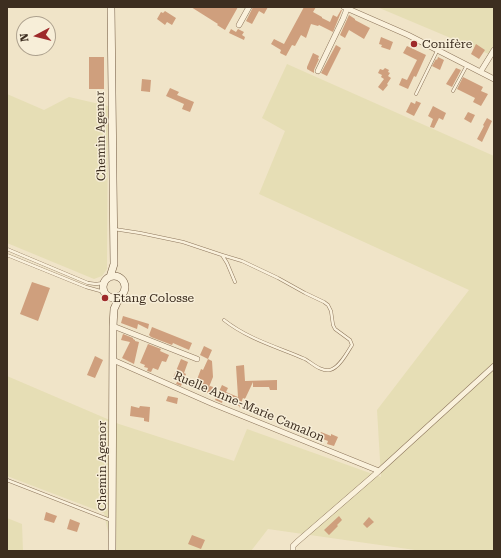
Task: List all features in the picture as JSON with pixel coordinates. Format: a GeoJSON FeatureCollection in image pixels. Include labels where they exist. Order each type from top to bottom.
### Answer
{"type":"FeatureCollection","features":[{"type":"Feature","properties":{"kind":"main road","name":"Chemin Agenor"},"geometry":{"type":"LineString","coordinates":[[110,277],[114,264],[111,7]]}},
{"type":"Feature","properties":{"kind":"main road","name":"Chemin Agenor"},"geometry":{"type":"LineString","coordinates":[[112,551],[113,326],[114,309],[124,291],[124,284],[119,277],[114,264]]}},
{"type":"Feature","properties":{"kind":"main road"},"geometry":{"type":"LineString","coordinates":[[103,283],[110,277],[119,277]]}},
{"type":"Feature","properties":{"kind":"main road","name":"Chemin Agenor"},"geometry":{"type":"LineString","coordinates":[[103,283],[102,286],[114,309]]}},
{"type":"Feature","properties":{"kind":"main road"},"geometry":{"type":"LineString","coordinates":[[106,294],[114,298],[120,296]]}},
{"type":"Feature","properties":{"kind":"street"},"geometry":{"type":"LineString","coordinates":[[239,25],[249,7]]}},
{"type":"Feature","properties":{"kind":"street"},"geometry":{"type":"LineString","coordinates":[[318,71],[343,19],[345,8],[408,35],[494,78]]}},
{"type":"Feature","properties":{"kind":"street"},"geometry":{"type":"LineString","coordinates":[[481,71],[494,50]]}},
{"type":"Feature","properties":{"kind":"street"},"geometry":{"type":"LineString","coordinates":[[113,326],[198,359]]}},
{"type":"Feature","properties":{"kind":"street","name":"Ruelle Anne-Marie Camalon"},"geometry":{"type":"LineString","coordinates":[[113,360],[213,404],[378,471]]}},
{"type":"Feature","properties":{"kind":"street"},"geometry":{"type":"LineString","coordinates":[[293,551],[293,546],[297,542],[494,366]]}},
{"type":"Feature","properties":{"kind":"lane"},"geometry":{"type":"LineString","coordinates":[[416,94],[438,50]]}},
{"type":"Feature","properties":{"kind":"lane"},"geometry":{"type":"LineString","coordinates":[[453,92],[467,64]]}},
{"type":"Feature","properties":{"kind":"lane"},"geometry":{"type":"LineString","coordinates":[[113,228],[183,242],[242,261],[278,278],[328,305],[335,329],[350,340],[352,345],[336,367],[331,370],[322,369],[306,360],[247,335],[224,320]]}},
{"type":"Feature","properties":{"kind":"lane"},"geometry":{"type":"LineString","coordinates":[[7,250],[88,282],[96,284],[103,283]]}},
{"type":"Feature","properties":{"kind":"lane"},"geometry":{"type":"LineString","coordinates":[[7,254],[106,294]]}},
{"type":"Feature","properties":{"kind":"lane"},"geometry":{"type":"LineString","coordinates":[[222,255],[235,282]]}},
{"type":"Feature","properties":{"kind":"lane"},"geometry":{"type":"LineString","coordinates":[[7,480],[113,520]]}},
{"type":"Feature","properties":{"kind":"shaded area"},"geometry":{"type":"Polygon","coordinates":[[[377,7],[494,7],[494,48],[491,55],[377,7]]]}},
{"type":"Feature","properties":{"kind":"shaded area"},"geometry":{"type":"Polygon","coordinates":[[[287,64],[494,156],[494,551],[422,551],[268,529],[251,551],[112,551],[104,513],[7,476],[7,376],[119,424],[234,461],[247,429],[381,477],[377,410],[469,290],[259,194],[285,131],[262,118],[287,64]]]}},
{"type":"Feature","properties":{"kind":"shaded area"},"geometry":{"type":"Polygon","coordinates":[[[7,94],[44,110],[69,97],[108,106],[107,269],[102,276],[94,279],[7,243],[7,94]]]}},
{"type":"Feature","properties":{"kind":"shaded area"},"geometry":{"type":"Polygon","coordinates":[[[7,518],[22,524],[23,551],[7,551],[7,518]]]}},
{"type":"Feature","properties":{"kind":"building"},"geometry":{"type":"Polygon","coordinates":[[[191,7],[238,7],[225,30],[191,7]]]}},
{"type":"Feature","properties":{"kind":"building"},"geometry":{"type":"Polygon","coordinates":[[[253,7],[268,7],[264,14],[259,11],[252,24],[246,21],[253,7]]]}},
{"type":"Feature","properties":{"kind":"building"},"geometry":{"type":"Polygon","coordinates":[[[304,7],[316,7],[313,12],[330,22],[333,15],[337,17],[342,10],[333,32],[319,25],[311,24],[306,38],[301,35],[295,46],[292,45],[286,56],[280,53],[281,50],[271,44],[274,39],[284,44],[304,7]]]}},
{"type":"Feature","properties":{"kind":"building"},"geometry":{"type":"Polygon","coordinates":[[[165,11],[176,18],[172,25],[167,22],[165,25],[157,19],[161,12],[163,13],[165,11]]]}},
{"type":"Feature","properties":{"kind":"building"},"geometry":{"type":"Polygon","coordinates":[[[349,15],[370,28],[364,39],[349,30],[345,38],[340,35],[349,15]]]}},
{"type":"Feature","properties":{"kind":"building"},"geometry":{"type":"Polygon","coordinates":[[[231,29],[236,32],[238,29],[244,32],[242,35],[245,37],[244,40],[229,33],[231,29]]]}},
{"type":"Feature","properties":{"kind":"building"},"geometry":{"type":"Polygon","coordinates":[[[381,37],[393,42],[390,50],[381,47],[382,45],[379,44],[381,37]]]}},
{"type":"Feature","properties":{"kind":"building"},"geometry":{"type":"Polygon","coordinates":[[[476,44],[485,50],[479,59],[471,54],[476,44]]]}},
{"type":"Feature","properties":{"kind":"building"},"geometry":{"type":"Polygon","coordinates":[[[336,45],[341,48],[327,76],[321,73],[336,45]]]}},
{"type":"Feature","properties":{"kind":"building"},"geometry":{"type":"Polygon","coordinates":[[[407,46],[426,55],[416,77],[414,76],[408,89],[399,85],[402,78],[407,80],[417,60],[403,53],[407,46]]]}},
{"type":"Feature","properties":{"kind":"building"},"geometry":{"type":"Polygon","coordinates":[[[313,53],[319,56],[314,73],[307,69],[313,53]]]}},
{"type":"Feature","properties":{"kind":"building"},"geometry":{"type":"Polygon","coordinates":[[[89,57],[104,57],[104,89],[89,89],[89,57]]]}},
{"type":"Feature","properties":{"kind":"building"},"geometry":{"type":"Polygon","coordinates":[[[438,57],[444,60],[440,70],[432,66],[438,57]]]}},
{"type":"Feature","properties":{"kind":"building"},"geometry":{"type":"Polygon","coordinates":[[[385,68],[389,70],[388,72],[390,73],[388,76],[391,78],[383,91],[378,87],[384,79],[381,77],[382,75],[378,73],[380,69],[383,70],[385,68]]]}},
{"type":"Feature","properties":{"kind":"building"},"geometry":{"type":"Polygon","coordinates":[[[456,68],[461,70],[452,87],[446,84],[456,68]]]}},
{"type":"Feature","properties":{"kind":"building"},"geometry":{"type":"Polygon","coordinates":[[[463,77],[483,87],[481,91],[488,94],[481,106],[473,102],[475,98],[457,89],[463,77]]]}},
{"type":"Feature","properties":{"kind":"building"},"geometry":{"type":"Polygon","coordinates":[[[142,79],[151,80],[150,92],[141,91],[142,79]]]}},
{"type":"Feature","properties":{"kind":"building"},"geometry":{"type":"Polygon","coordinates":[[[170,88],[179,92],[177,95],[194,102],[190,112],[182,109],[184,104],[166,96],[170,88]]]}},
{"type":"Feature","properties":{"kind":"building"},"geometry":{"type":"Polygon","coordinates":[[[416,101],[421,103],[414,116],[406,112],[411,102],[415,104],[416,101]]]}},
{"type":"Feature","properties":{"kind":"building"},"geometry":{"type":"Polygon","coordinates":[[[433,106],[446,113],[443,120],[439,118],[434,128],[430,127],[433,119],[428,116],[433,106]]]}},
{"type":"Feature","properties":{"kind":"building"},"geometry":{"type":"Polygon","coordinates":[[[468,112],[475,115],[471,123],[464,119],[468,112]]]}},
{"type":"Feature","properties":{"kind":"building"},"geometry":{"type":"Polygon","coordinates":[[[487,118],[492,121],[482,142],[477,139],[487,118]]]}},
{"type":"Feature","properties":{"kind":"building"},"geometry":{"type":"Polygon","coordinates":[[[32,282],[50,288],[38,321],[20,314],[32,282]]]}},
{"type":"Feature","properties":{"kind":"building"},"geometry":{"type":"Polygon","coordinates":[[[123,316],[149,324],[148,329],[138,324],[137,329],[121,323],[123,316]]]}},
{"type":"Feature","properties":{"kind":"building"},"geometry":{"type":"Polygon","coordinates":[[[152,327],[192,343],[189,350],[173,343],[172,345],[151,337],[149,335],[152,327]]]}},
{"type":"Feature","properties":{"kind":"building"},"geometry":{"type":"Polygon","coordinates":[[[123,334],[139,342],[134,364],[122,358],[130,342],[121,340],[123,334]]]}},
{"type":"Feature","properties":{"kind":"building"},"geometry":{"type":"Polygon","coordinates":[[[148,344],[161,349],[160,351],[169,355],[166,362],[162,361],[158,370],[153,368],[151,372],[147,371],[148,368],[144,367],[145,365],[140,363],[148,344]]]}},
{"type":"Feature","properties":{"kind":"building"},"geometry":{"type":"Polygon","coordinates":[[[204,346],[212,350],[208,359],[200,355],[204,346]]]}},
{"type":"Feature","properties":{"kind":"building"},"geometry":{"type":"Polygon","coordinates":[[[95,356],[103,360],[95,378],[87,375],[95,356]]]}},
{"type":"Feature","properties":{"kind":"building"},"geometry":{"type":"Polygon","coordinates":[[[181,359],[188,362],[184,373],[186,374],[181,386],[176,384],[178,380],[173,378],[181,359]]]}},
{"type":"Feature","properties":{"kind":"building"},"geometry":{"type":"Polygon","coordinates":[[[208,359],[212,361],[213,377],[209,387],[213,387],[213,396],[206,392],[208,389],[196,382],[201,369],[203,370],[208,359]]]}},
{"type":"Feature","properties":{"kind":"building"},"geometry":{"type":"Polygon","coordinates":[[[244,365],[245,381],[277,380],[277,390],[270,390],[269,387],[253,387],[253,382],[245,399],[243,398],[239,408],[239,406],[223,399],[222,403],[215,400],[222,385],[228,388],[226,392],[238,397],[236,366],[244,365]]]}},
{"type":"Feature","properties":{"kind":"building"},"geometry":{"type":"Polygon","coordinates":[[[168,396],[178,398],[177,404],[166,401],[168,396]]]}},
{"type":"Feature","properties":{"kind":"building"},"geometry":{"type":"Polygon","coordinates":[[[131,406],[139,408],[140,406],[150,407],[149,422],[144,421],[144,418],[130,416],[131,406]]]}},
{"type":"Feature","properties":{"kind":"building"},"geometry":{"type":"Polygon","coordinates":[[[321,432],[338,437],[334,446],[327,444],[328,441],[318,437],[321,432]]]}},
{"type":"Feature","properties":{"kind":"building"},"geometry":{"type":"Polygon","coordinates":[[[46,512],[57,516],[54,523],[44,520],[46,512]]]}},
{"type":"Feature","properties":{"kind":"building"},"geometry":{"type":"Polygon","coordinates":[[[339,516],[342,520],[329,535],[324,530],[339,516]]]}},
{"type":"Feature","properties":{"kind":"building"},"geometry":{"type":"Polygon","coordinates":[[[369,517],[374,522],[367,528],[363,524],[369,517]]]}},
{"type":"Feature","properties":{"kind":"building"},"geometry":{"type":"Polygon","coordinates":[[[70,519],[80,523],[77,532],[67,529],[70,519]]]}},
{"type":"Feature","properties":{"kind":"building"},"geometry":{"type":"Polygon","coordinates":[[[192,535],[205,540],[201,549],[188,544],[192,535]]]}},
{"type":"Feature","properties":{"kind":"place","name":"Conifère"},"geometry":{"type":"Point","coordinates":[414,44]}},
{"type":"Feature","properties":{"kind":"place","name":"Etang Colosse"},"geometry":{"type":"Point","coordinates":[105,298]}}]}
